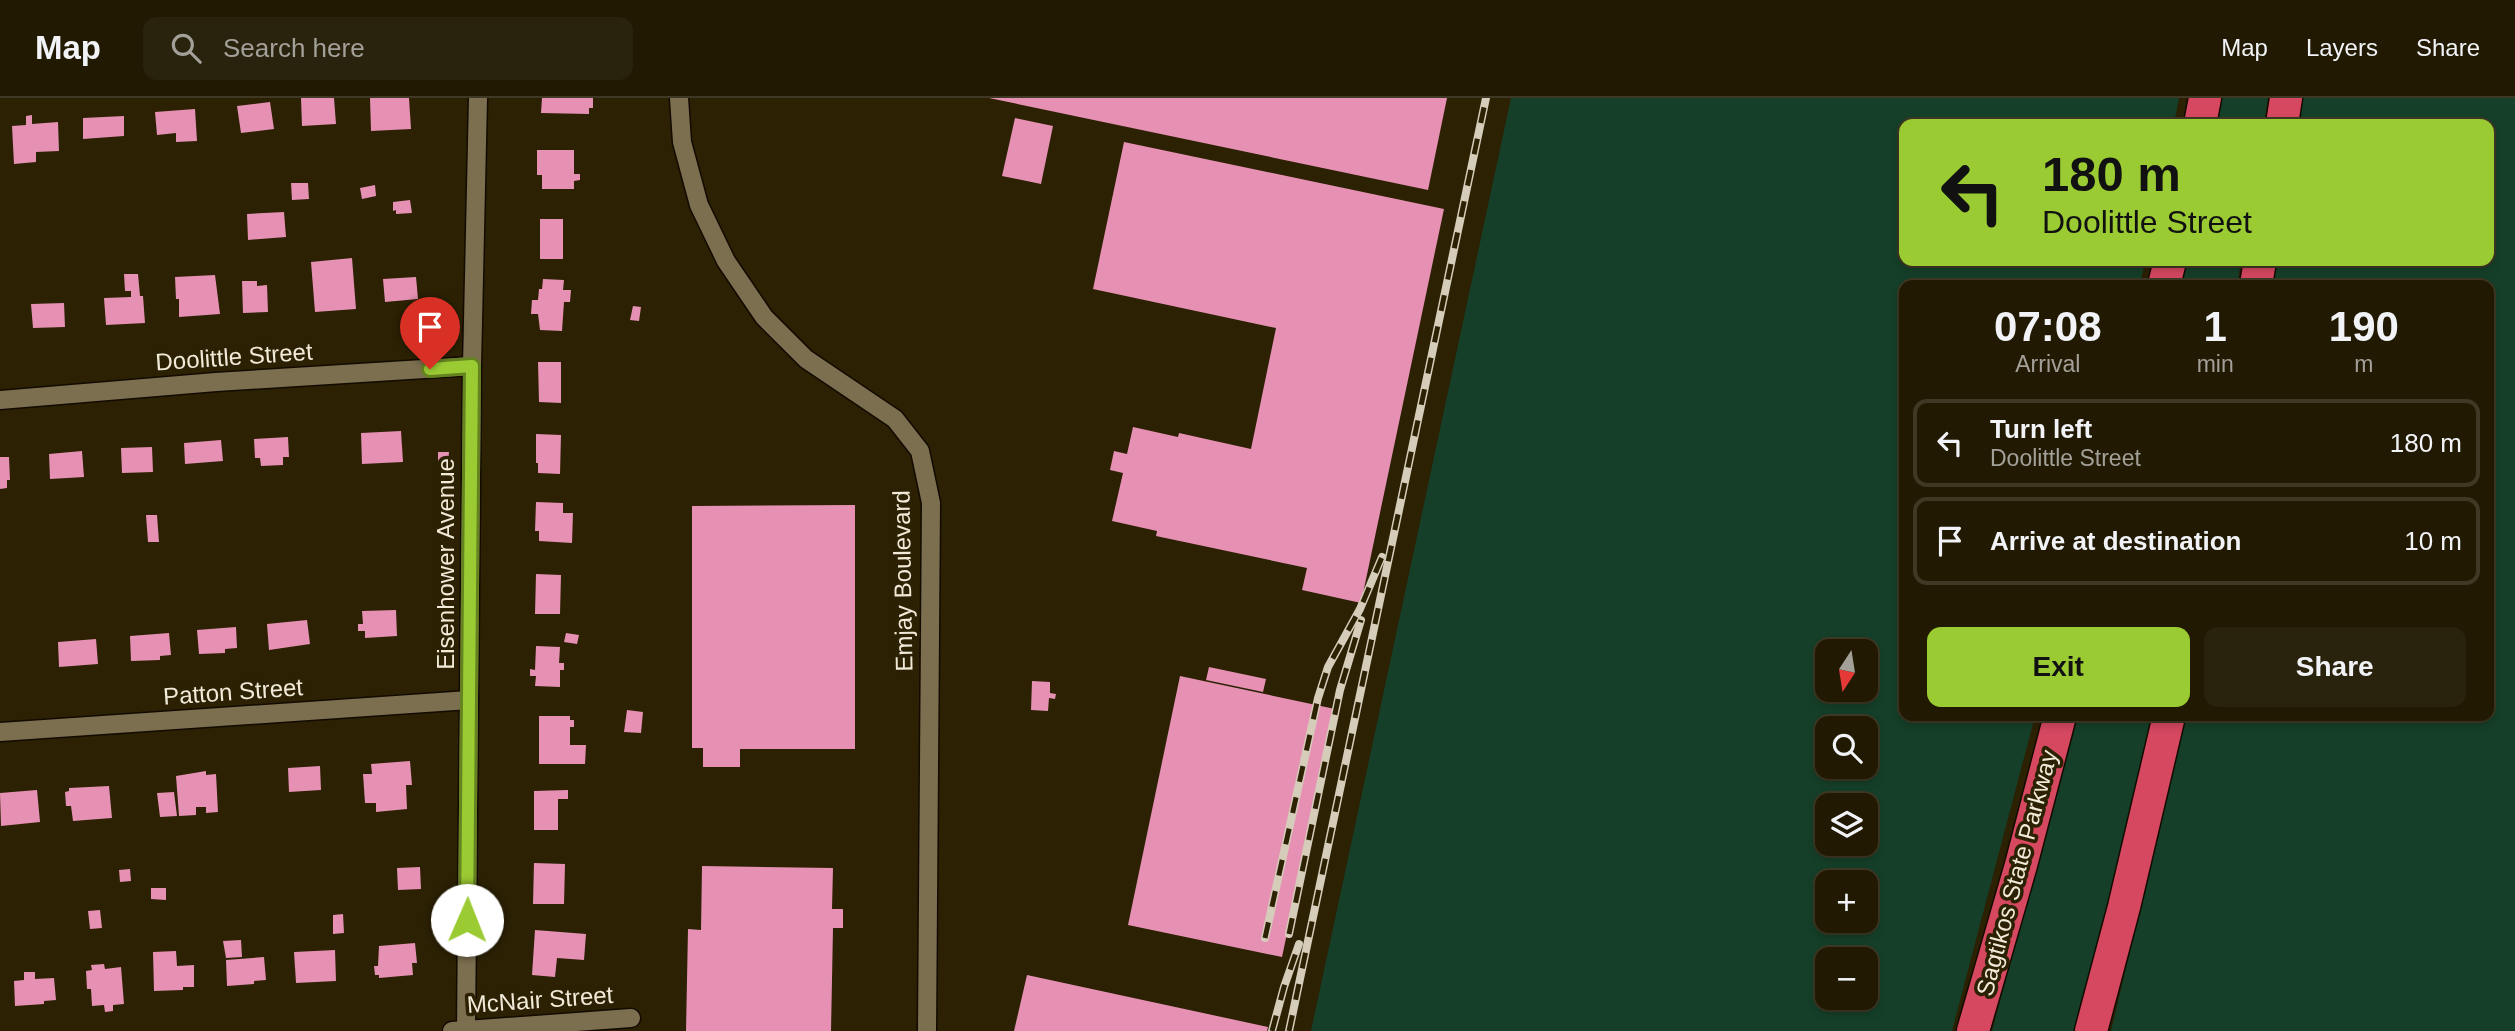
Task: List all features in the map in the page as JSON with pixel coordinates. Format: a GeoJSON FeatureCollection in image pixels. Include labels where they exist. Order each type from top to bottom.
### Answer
{"type":"FeatureCollection","features":[{"type":"Feature","properties":{"kind":"highway"},"geometry":{"type":"LineString","coordinates":[[2201,119],[2205,98]]}},
{"type":"Feature","properties":{"kind":"highway"},"geometry":{"type":"LineString","coordinates":[[2283,119],[2286,98]]}},
{"type":"Feature","properties":{"kind":"highway","name":"Sagtikos State Parkway"},"geometry":{"type":"LineString","coordinates":[[1973,1031],[2059,721]]}},
{"type":"Feature","properties":{"kind":"highway"},"geometry":{"type":"LineString","coordinates":[[2091,1031],[2124,907],[2168,721]]}},
{"type":"Feature","properties":{"kind":"street","name":"Eisenhower Avenue"},"geometry":{"type":"LineString","coordinates":[[461,1031],[470,700],[472,366],[478,98]]}},
{"type":"Feature","properties":{"kind":"street","name":"Emjay Boulevard"},"geometry":{"type":"LineString","coordinates":[[679,98],[682,142],[699,205],[726,261],[764,317],[806,359],[895,419],[920,452],[931,503],[927,1031]]}},
{"type":"Feature","properties":{"kind":"street","name":"Doolittle Street"},"geometry":{"type":"LineString","coordinates":[[0,400],[216,382],[472,366]]}},
{"type":"Feature","properties":{"kind":"street","name":"Patton Street"},"geometry":{"type":"LineString","coordinates":[[0,732],[470,700]]}},
{"type":"Feature","properties":{"kind":"street","name":"McNair Street"},"geometry":{"type":"LineString","coordinates":[[461,1031],[631,1018]]}},
{"type":"Feature","properties":{"kind":"green space"},"geometry":{"type":"Polygon","coordinates":[[[1511,98],[2179,98],[2175,119],[1899,119],[1899,266],[2144,266],[2141,280],[1899,280],[1899,721],[2034,721],[1952,1031],[1311,1031],[1511,98]]]}},
{"type":"Feature","properties":{"kind":"green space"},"geometry":{"type":"Polygon","coordinates":[[[2221,98],[2268,98],[2265,119],[2217,119],[2221,98]]]}},
{"type":"Feature","properties":{"kind":"green space"},"geometry":{"type":"Polygon","coordinates":[[[2303,98],[2515,98],[2515,1031],[2111,1031],[2185,721],[2494,721],[2494,280],[2272,280],[2274,266],[2494,266],[2494,119],[2300,119],[2303,98]]]}},
{"type":"Feature","properties":{"kind":"green space"},"geometry":{"type":"Polygon","coordinates":[[[2185,266],[2240,266],[2238,280],[2181,280],[2185,266]]]}},
{"type":"Feature","properties":{"kind":"green space"},"geometry":{"type":"Polygon","coordinates":[[[2075,721],[2154,721],[2082,1031],[1992,1031],[2075,721]]]}},
{"type":"Feature","properties":{"kind":"building"},"geometry":{"type":"Polygon","coordinates":[[[301,98],[334,98],[336,124],[302,126],[301,98]]]}},
{"type":"Feature","properties":{"kind":"building"},"geometry":{"type":"Polygon","coordinates":[[[370,98],[409,98],[411,129],[371,131],[370,98]]]}},
{"type":"Feature","properties":{"kind":"building"},"geometry":{"type":"Polygon","coordinates":[[[542,98],[593,98],[593,108],[589,108],[589,114],[541,113],[542,98]]]}},
{"type":"Feature","properties":{"kind":"building"},"geometry":{"type":"Polygon","coordinates":[[[989,98],[1447,98],[1428,190],[989,98]]]}},
{"type":"Feature","properties":{"kind":"building"},"geometry":{"type":"Polygon","coordinates":[[[270,102],[274,129],[241,133],[237,106],[270,102]]]}},
{"type":"Feature","properties":{"kind":"building"},"geometry":{"type":"Polygon","coordinates":[[[195,109],[197,141],[176,142],[176,133],[157,135],[155,112],[195,109]]]}},
{"type":"Feature","properties":{"kind":"building"},"geometry":{"type":"Polygon","coordinates":[[[32,115],[32,124],[58,122],[59,151],[36,152],[36,162],[14,164],[12,126],[26,125],[26,116],[32,115]]]}},
{"type":"Feature","properties":{"kind":"building"},"geometry":{"type":"Polygon","coordinates":[[[124,116],[124,136],[83,139],[83,118],[124,116]]]}},
{"type":"Feature","properties":{"kind":"building"},"geometry":{"type":"Polygon","coordinates":[[[1015,118],[1053,126],[1041,184],[1002,176],[1015,118]]]}},
{"type":"Feature","properties":{"kind":"building"},"geometry":{"type":"Polygon","coordinates":[[[1124,142],[1444,209],[1361,603],[1302,590],[1307,568],[1156,536],[1157,531],[1112,521],[1123,473],[1110,470],[1114,451],[1127,454],[1133,427],[1178,437],[1179,433],[1251,449],[1276,328],[1093,289],[1124,142]]]}},
{"type":"Feature","properties":{"kind":"building"},"geometry":{"type":"Polygon","coordinates":[[[537,150],[574,150],[574,174],[580,174],[580,180],[574,181],[574,189],[542,189],[542,175],[537,175],[537,150]]]}},
{"type":"Feature","properties":{"kind":"building"},"geometry":{"type":"Polygon","coordinates":[[[291,183],[308,183],[309,199],[292,200],[291,183]]]}},
{"type":"Feature","properties":{"kind":"building"},"geometry":{"type":"Polygon","coordinates":[[[375,185],[376,196],[362,199],[360,188],[375,185]]]}},
{"type":"Feature","properties":{"kind":"building"},"geometry":{"type":"Polygon","coordinates":[[[410,200],[412,213],[396,214],[396,210],[393,211],[393,202],[410,200]]]}},
{"type":"Feature","properties":{"kind":"building"},"geometry":{"type":"Polygon","coordinates":[[[284,212],[286,237],[248,240],[247,214],[284,212]]]}},
{"type":"Feature","properties":{"kind":"building"},"geometry":{"type":"Polygon","coordinates":[[[540,219],[563,219],[563,259],[540,259],[540,219]]]}},
{"type":"Feature","properties":{"kind":"building"},"geometry":{"type":"Polygon","coordinates":[[[352,258],[356,309],[315,312],[311,262],[352,258]]]}},
{"type":"Feature","properties":{"kind":"building"},"geometry":{"type":"Polygon","coordinates":[[[124,274],[138,274],[145,323],[106,325],[104,298],[131,297],[131,291],[125,291],[124,274]]]}},
{"type":"Feature","properties":{"kind":"building"},"geometry":{"type":"Polygon","coordinates":[[[215,275],[220,314],[179,317],[175,277],[215,275]]]}},
{"type":"Feature","properties":{"kind":"building"},"geometry":{"type":"Polygon","coordinates":[[[416,277],[418,299],[385,302],[383,279],[416,277]]]}},
{"type":"Feature","properties":{"kind":"building"},"geometry":{"type":"Polygon","coordinates":[[[543,279],[564,280],[563,290],[571,290],[570,302],[564,302],[562,331],[540,330],[538,314],[531,314],[532,300],[538,300],[543,279]]]}},
{"type":"Feature","properties":{"kind":"building"},"geometry":{"type":"Polygon","coordinates":[[[242,281],[257,281],[257,286],[267,285],[268,312],[243,313],[242,281]]]}},
{"type":"Feature","properties":{"kind":"building"},"geometry":{"type":"Polygon","coordinates":[[[64,303],[65,327],[33,328],[31,304],[64,303]]]}},
{"type":"Feature","properties":{"kind":"building"},"geometry":{"type":"Polygon","coordinates":[[[633,306],[641,307],[639,321],[630,320],[633,306]]]}},
{"type":"Feature","properties":{"kind":"building"},"geometry":{"type":"Polygon","coordinates":[[[538,362],[561,362],[561,403],[539,402],[538,362]]]}},
{"type":"Feature","properties":{"kind":"building"},"geometry":{"type":"Polygon","coordinates":[[[401,431],[403,462],[362,464],[361,433],[401,431]]]}},
{"type":"Feature","properties":{"kind":"building"},"geometry":{"type":"Polygon","coordinates":[[[536,434],[561,435],[560,474],[538,473],[536,434]]]}},
{"type":"Feature","properties":{"kind":"building"},"geometry":{"type":"Polygon","coordinates":[[[288,437],[289,457],[283,457],[283,465],[261,466],[260,458],[255,458],[254,439],[288,437]]]}},
{"type":"Feature","properties":{"kind":"building"},"geometry":{"type":"Polygon","coordinates":[[[221,440],[223,461],[185,464],[184,443],[221,440]]]}},
{"type":"Feature","properties":{"kind":"building"},"geometry":{"type":"Polygon","coordinates":[[[152,447],[153,472],[122,473],[121,448],[152,447]]]}},
{"type":"Feature","properties":{"kind":"building"},"geometry":{"type":"Polygon","coordinates":[[[82,451],[84,477],[50,479],[49,454],[82,451]]]}},
{"type":"Feature","properties":{"kind":"building"},"geometry":{"type":"Polygon","coordinates":[[[438,452],[449,452],[448,466],[438,466],[438,452]]]}},
{"type":"Feature","properties":{"kind":"building"},"geometry":{"type":"Polygon","coordinates":[[[0,457],[9,457],[10,480],[7,480],[7,488],[0,489],[0,457]]]}},
{"type":"Feature","properties":{"kind":"building"},"geometry":{"type":"Polygon","coordinates":[[[536,502],[563,503],[563,513],[573,513],[572,543],[539,541],[539,531],[535,531],[536,502]]]}},
{"type":"Feature","properties":{"kind":"building"},"geometry":{"type":"Polygon","coordinates":[[[855,505],[855,749],[740,749],[740,767],[703,767],[703,748],[692,748],[692,506],[855,505]]]}},
{"type":"Feature","properties":{"kind":"building"},"geometry":{"type":"Polygon","coordinates":[[[146,515],[157,515],[159,542],[148,542],[146,515]]]}},
{"type":"Feature","properties":{"kind":"building"},"geometry":{"type":"Polygon","coordinates":[[[536,574],[561,575],[560,614],[535,614],[536,574]]]}},
{"type":"Feature","properties":{"kind":"building"},"geometry":{"type":"Polygon","coordinates":[[[396,610],[397,636],[365,638],[365,631],[358,631],[358,624],[363,624],[362,611],[396,610]]]}},
{"type":"Feature","properties":{"kind":"building"},"geometry":{"type":"Polygon","coordinates":[[[307,620],[310,644],[269,650],[267,624],[307,620]]]}},
{"type":"Feature","properties":{"kind":"building"},"geometry":{"type":"Polygon","coordinates":[[[236,627],[237,648],[225,649],[225,653],[199,654],[197,630],[236,627]]]}},
{"type":"Feature","properties":{"kind":"building"},"geometry":{"type":"Polygon","coordinates":[[[169,633],[171,655],[160,656],[160,660],[131,661],[130,636],[169,633]]]}},
{"type":"Feature","properties":{"kind":"building"},"geometry":{"type":"Polygon","coordinates":[[[566,633],[579,635],[577,644],[564,642],[566,633]]]}},
{"type":"Feature","properties":{"kind":"building"},"geometry":{"type":"Polygon","coordinates":[[[96,639],[98,664],[59,667],[58,642],[96,639]]]}},
{"type":"Feature","properties":{"kind":"building"},"geometry":{"type":"Polygon","coordinates":[[[536,646],[560,647],[559,663],[564,663],[564,670],[560,670],[560,687],[535,686],[536,676],[530,676],[530,669],[535,670],[536,646]]]}},
{"type":"Feature","properties":{"kind":"building"},"geometry":{"type":"Polygon","coordinates":[[[1209,667],[1266,679],[1263,692],[1206,680],[1209,667]]]}},
{"type":"Feature","properties":{"kind":"building"},"geometry":{"type":"Polygon","coordinates":[[[1180,676],[1335,709],[1282,957],[1128,925],[1180,676]]]}},
{"type":"Feature","properties":{"kind":"building"},"geometry":{"type":"Polygon","coordinates":[[[1032,681],[1050,682],[1050,693],[1056,694],[1055,699],[1049,698],[1048,711],[1031,710],[1032,681]]]}},
{"type":"Feature","properties":{"kind":"building"},"geometry":{"type":"Polygon","coordinates":[[[627,710],[643,712],[641,733],[624,732],[627,710]]]}},
{"type":"Feature","properties":{"kind":"building"},"geometry":{"type":"Polygon","coordinates":[[[539,716],[570,716],[570,720],[574,720],[574,727],[570,727],[570,745],[586,745],[585,764],[539,764],[539,716]]]}},
{"type":"Feature","properties":{"kind":"building"},"geometry":{"type":"Polygon","coordinates":[[[410,761],[412,785],[406,785],[407,809],[376,812],[376,803],[365,803],[363,774],[372,774],[371,764],[410,761]]]}},
{"type":"Feature","properties":{"kind":"building"},"geometry":{"type":"Polygon","coordinates":[[[320,766],[321,790],[289,792],[288,768],[320,766]]]}},
{"type":"Feature","properties":{"kind":"building"},"geometry":{"type":"Polygon","coordinates":[[[206,771],[206,775],[216,774],[218,812],[206,813],[206,807],[196,807],[196,815],[179,816],[176,776],[206,771]]]}},
{"type":"Feature","properties":{"kind":"building"},"geometry":{"type":"Polygon","coordinates":[[[109,786],[112,818],[73,821],[71,806],[66,806],[65,792],[69,791],[69,788],[109,786]]]}},
{"type":"Feature","properties":{"kind":"building"},"geometry":{"type":"Polygon","coordinates":[[[37,790],[40,822],[1,826],[0,793],[37,790]]]}},
{"type":"Feature","properties":{"kind":"building"},"geometry":{"type":"Polygon","coordinates":[[[568,790],[568,799],[558,799],[558,830],[534,830],[534,791],[568,790]]]}},
{"type":"Feature","properties":{"kind":"building"},"geometry":{"type":"Polygon","coordinates":[[[174,792],[177,816],[160,817],[157,793],[174,792]]]}},
{"type":"Feature","properties":{"kind":"building"},"geometry":{"type":"Polygon","coordinates":[[[534,863],[565,864],[564,904],[533,904],[534,863]]]}},
{"type":"Feature","properties":{"kind":"building"},"geometry":{"type":"Polygon","coordinates":[[[702,866],[833,868],[832,909],[843,909],[843,928],[833,928],[831,1031],[686,1031],[688,929],[701,930],[702,866]]]}},
{"type":"Feature","properties":{"kind":"building"},"geometry":{"type":"Polygon","coordinates":[[[420,867],[421,889],[398,890],[397,868],[420,867]]]}},
{"type":"Feature","properties":{"kind":"building"},"geometry":{"type":"Polygon","coordinates":[[[130,869],[131,881],[120,882],[119,870],[130,869]]]}},
{"type":"Feature","properties":{"kind":"building"},"geometry":{"type":"Polygon","coordinates":[[[151,888],[166,888],[166,900],[151,899],[151,888]]]}},
{"type":"Feature","properties":{"kind":"building"},"geometry":{"type":"Polygon","coordinates":[[[100,910],[102,928],[90,929],[88,911],[100,910]]]}},
{"type":"Feature","properties":{"kind":"building"},"geometry":{"type":"Polygon","coordinates":[[[343,914],[344,933],[333,934],[333,915],[343,914]]]}},
{"type":"Feature","properties":{"kind":"building"},"geometry":{"type":"Polygon","coordinates":[[[535,930],[586,934],[584,960],[557,958],[555,977],[532,975],[535,930]]]}},
{"type":"Feature","properties":{"kind":"building"},"geometry":{"type":"Polygon","coordinates":[[[241,940],[242,957],[226,958],[223,941],[241,940]]]}},
{"type":"Feature","properties":{"kind":"building"},"geometry":{"type":"Polygon","coordinates":[[[415,943],[417,963],[412,963],[413,975],[379,978],[379,975],[375,975],[374,966],[378,966],[379,946],[415,943]]]}},
{"type":"Feature","properties":{"kind":"building"},"geometry":{"type":"Polygon","coordinates":[[[335,950],[336,981],[296,983],[294,952],[335,950]]]}},
{"type":"Feature","properties":{"kind":"building"},"geometry":{"type":"Polygon","coordinates":[[[176,951],[177,966],[194,965],[194,987],[154,991],[153,952],[176,951]]]}},
{"type":"Feature","properties":{"kind":"building"},"geometry":{"type":"Polygon","coordinates":[[[264,957],[266,980],[254,981],[254,984],[227,986],[226,960],[264,957]]]}},
{"type":"Feature","properties":{"kind":"building"},"geometry":{"type":"Polygon","coordinates":[[[104,964],[105,969],[121,967],[124,1004],[113,1005],[113,1011],[105,1012],[104,1005],[92,1006],[86,971],[92,970],[91,965],[104,964]]]}},
{"type":"Feature","properties":{"kind":"building"},"geometry":{"type":"Polygon","coordinates":[[[24,972],[35,972],[35,979],[54,978],[56,1000],[44,1001],[44,1004],[15,1006],[14,981],[24,980],[24,972]]]}},
{"type":"Feature","properties":{"kind":"building"},"geometry":{"type":"Polygon","coordinates":[[[1027,975],[1268,1027],[1267,1031],[1014,1031],[1027,975]]]}},
{"type":"Feature","properties":{"kind":"railway"},"geometry":{"type":"LineString","coordinates":[[1289,1031],[1486,98]]}},
{"type":"Feature","properties":{"kind":"railway"},"geometry":{"type":"LineString","coordinates":[[1265,938],[1318,698],[1328,667],[1360,609],[1382,557]]}},
{"type":"Feature","properties":{"kind":"railway"},"geometry":{"type":"LineString","coordinates":[[1289,934],[1340,690],[1361,620]]}},
{"type":"Feature","properties":{"kind":"railway"},"geometry":{"type":"LineString","coordinates":[[1272,1031],[1299,944]]}},
{"type":"Feature","properties":{"kind":"route"},"geometry":{"type":"LineString","coordinates":[[430,369],[472,366],[467,920]]}}]}
